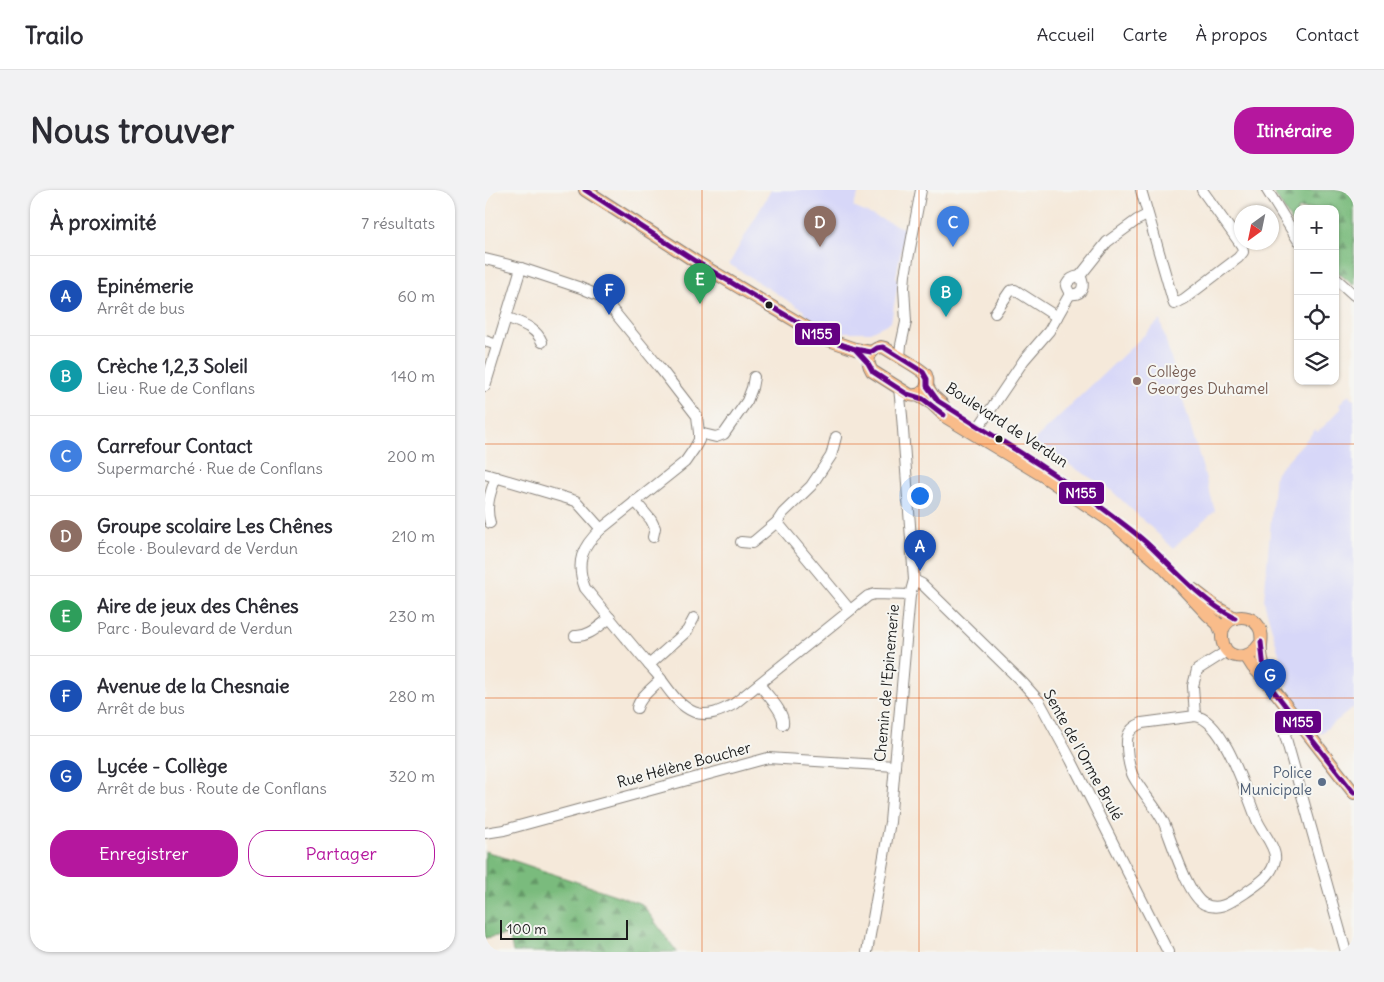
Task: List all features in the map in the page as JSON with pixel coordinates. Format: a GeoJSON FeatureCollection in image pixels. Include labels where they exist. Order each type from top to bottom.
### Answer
{"type":"FeatureCollection","features":[{"type":"Feature","properties":{"kind":"main road"},"geometry":{"type":"LineString","coordinates":[[585,190],[701,264],[826,340],[855,349],[869,358],[877,348],[885,348]]}},
{"type":"Feature","properties":{"kind":"main road","name":"Boulevard de Verdun"},"geometry":{"type":"LineString","coordinates":[[885,348],[923,372],[927,379],[927,386],[935,398],[976,431],[1072,494],[1126,533],[1162,566],[1218,624],[1222,634]]}},
{"type":"Feature","properties":{"kind":"main road","name":"Boulevard de Verdun"},"geometry":{"type":"LineString","coordinates":[[869,358],[873,372],[899,388],[931,403],[946,417],[976,431],[1071,486],[1149,545],[1198,594],[1216,608],[1235,618]]}},
{"type":"Feature","properties":{"kind":"main road"},"geometry":{"type":"LineString","coordinates":[[915,395],[923,392],[927,386]]}},
{"type":"Feature","properties":{"kind":"main road"},"geometry":{"type":"LineString","coordinates":[[1247,617],[1253,620],[1261,631],[1262,638],[1260,644],[1252,654],[1239,657],[1227,651],[1223,646],[1222,634],[1226,624],[1235,618],[1247,617]]}},
{"type":"Feature","properties":{"kind":"main road"},"geometry":{"type":"LineString","coordinates":[[1260,644],[1262,661],[1270,685]]}},
{"type":"Feature","properties":{"kind":"main road"},"geometry":{"type":"LineString","coordinates":[[1246,656],[1354,793]]}},
{"type":"Feature","properties":{"kind":"street"},"geometry":{"type":"LineString","coordinates":[[899,357],[906,322],[904,300],[905,275],[921,190]]}},
{"type":"Feature","properties":{"kind":"street"},"geometry":{"type":"LineString","coordinates":[[1141,190],[1173,304],[1184,300],[1239,258],[1243,252],[1242,246],[1202,190]]}},
{"type":"Feature","properties":{"kind":"street"},"geometry":{"type":"LineString","coordinates":[[1267,190],[1294,234]]}},
{"type":"Feature","properties":{"kind":"street"},"geometry":{"type":"LineString","coordinates":[[976,431],[1024,360],[1049,331],[1070,294],[1079,293],[1083,288],[1080,276],[1107,242],[1147,215]]}},
{"type":"Feature","properties":{"kind":"street"},"geometry":{"type":"LineString","coordinates":[[485,259],[521,268],[581,288],[601,298],[649,354],[697,416],[699,440],[685,462],[591,538],[583,551],[580,566],[585,588],[679,703],[695,712],[704,714],[723,710],[734,704],[868,596],[875,594],[910,595]]}},
{"type":"Feature","properties":{"kind":"street"},"geometry":{"type":"LineString","coordinates":[[485,386],[521,268]]}},
{"type":"Feature","properties":{"kind":"street"},"geometry":{"type":"LineString","coordinates":[[1339,282],[1354,296]]}},
{"type":"Feature","properties":{"kind":"street"},"geometry":{"type":"LineString","coordinates":[[995,313],[1011,291],[1015,290],[1057,317]]}},
{"type":"Feature","properties":{"kind":"street"},"geometry":{"type":"LineString","coordinates":[[506,317],[526,325],[540,337],[542,342]]}},
{"type":"Feature","properties":{"kind":"street"},"geometry":{"type":"LineString","coordinates":[[885,348],[903,334]]}},
{"type":"Feature","properties":{"kind":"street"},"geometry":{"type":"LineString","coordinates":[[485,341],[497,346]]}},
{"type":"Feature","properties":{"kind":"street"},"geometry":{"type":"LineString","coordinates":[[699,433],[717,437],[724,434],[747,401],[754,377]]}},
{"type":"Feature","properties":{"kind":"street","name":"Chemin de l'Epinemerie"},"geometry":{"type":"LineString","coordinates":[[867,952],[890,822],[910,595],[913,580],[899,388]]}},
{"type":"Feature","properties":{"kind":"street"},"geometry":{"type":"LineString","coordinates":[[902,416],[907,400],[915,395]]}},
{"type":"Feature","properties":{"kind":"street"},"geometry":{"type":"LineString","coordinates":[[741,542],[752,543],[777,522],[783,513],[811,486],[831,456],[836,437]]}},
{"type":"Feature","properties":{"kind":"street"},"geometry":{"type":"LineString","coordinates":[[485,474],[576,501],[601,529]]}},
{"type":"Feature","properties":{"kind":"street"},"geometry":{"type":"LineString","coordinates":[[490,523],[487,510],[488,500],[496,478]]}},
{"type":"Feature","properties":{"kind":"street"},"geometry":{"type":"LineString","coordinates":[[635,501],[651,520],[655,528],[653,537]]}},
{"type":"Feature","properties":{"kind":"street"},"geometry":{"type":"LineString","coordinates":[[777,522],[850,610]]}},
{"type":"Feature","properties":{"kind":"street","name":"Sente de l'Orme Brulé"},"geometry":{"type":"LineString","coordinates":[[913,580],[922,584],[1039,701],[1168,952]]}},
{"type":"Feature","properties":{"kind":"street"},"geometry":{"type":"LineString","coordinates":[[575,636],[583,637],[610,618]]}},
{"type":"Feature","properties":{"kind":"street"},"geometry":{"type":"LineString","coordinates":[[649,665],[687,632],[694,618]]}},
{"type":"Feature","properties":{"kind":"street"},"geometry":{"type":"LineString","coordinates":[[1195,716],[1193,686],[1197,670],[1227,651]]}},
{"type":"Feature","properties":{"kind":"street"},"geometry":{"type":"LineString","coordinates":[[637,708],[643,697],[661,679]]}},
{"type":"Feature","properties":{"kind":"street"},"geometry":{"type":"LineString","coordinates":[[759,684],[782,713],[783,724]]}},
{"type":"Feature","properties":{"kind":"street"},"geometry":{"type":"LineString","coordinates":[[1195,716],[1205,719],[1226,745],[1258,821],[1275,854],[1275,862],[1266,878],[1225,906],[1217,907],[1204,903],[1193,892],[1160,815],[1136,782],[1130,767],[1127,737],[1136,725],[1195,716]]}},
{"type":"Feature","properties":{"kind":"street"},"geometry":{"type":"LineString","coordinates":[[1292,716],[1285,735],[1346,952]]}},
{"type":"Feature","properties":{"kind":"street","name":"Rue Hélène Boucher"},"geometry":{"type":"LineString","coordinates":[[485,833],[504,830],[769,758],[895,766]]}},
{"type":"Feature","properties":{"kind":"shaded area"},"geometry":{"type":"Polygon","coordinates":[[[771,190],[860,190],[853,207],[905,229],[896,277],[898,283],[891,322],[870,332],[832,332],[805,314],[803,310],[729,264],[771,190]]]}},
{"type":"Feature","properties":{"kind":"shaded area","name":"Collège Georges Duhamel"},"geometry":{"type":"Polygon","coordinates":[[[1160,320],[1215,511],[1173,548],[1112,491],[1032,442],[1160,320]]]}},
{"type":"Feature","properties":{"kind":"shaded area"},"geometry":{"type":"Polygon","coordinates":[[[1349,394],[1354,400],[1354,707],[1320,734],[1291,697],[1264,601],[1275,474],[1315,430],[1318,432],[1342,408],[1339,404],[1349,394]]]}},
{"type":"Feature","properties":{"kind":"green space"},"geometry":{"type":"Polygon","coordinates":[[[1272,190],[1354,190],[1354,286],[1339,273],[1339,205],[1294,205],[1294,226],[1272,190]]]}},
{"type":"Feature","properties":{"kind":"green space"},"geometry":{"type":"Polygon","coordinates":[[[485,851],[642,904],[677,952],[513,952],[509,934],[485,938],[485,851]]]}},
{"type":"Feature","properties":{"kind":"transit line","name":"N155"},"geometry":{"type":"LineString","coordinates":[[585,190],[695,261],[826,339],[855,349],[871,352],[883,347],[923,372],[927,379],[927,386],[938,401],[1027,457],[1092,501],[1142,539],[1201,595],[1235,618]]}},
{"type":"Feature","properties":{"kind":"transit line","name":"N155"},"geometry":{"type":"LineString","coordinates":[[843,345],[855,349],[868,363],[873,372],[907,394],[923,399],[944,415]]}},
{"type":"Feature","properties":{"kind":"transit line","name":"N155"},"geometry":{"type":"LineString","coordinates":[[1261,642],[1264,669],[1273,690],[1354,793]]}},
{"type":"Feature","properties":{"kind":"place","name":"Groupe scolaire Les Chênes"},"geometry":{"type":"Point","coordinates":[820,247]}},
{"type":"Feature","properties":{"kind":"place","name":"Carrefour Contact"},"geometry":{"type":"Point","coordinates":[953,247]}},
{"type":"Feature","properties":{"kind":"place","name":"Aire de jeux des Chênes"},"geometry":{"type":"Point","coordinates":[700,304]}},
{"type":"Feature","properties":{"kind":"place","name":"Avenue de la Chesnaie"},"geometry":{"type":"Point","coordinates":[609,315]}},
{"type":"Feature","properties":{"kind":"place","name":"Crèche 1,2,3 Soleil"},"geometry":{"type":"Point","coordinates":[946,317]}},
{"type":"Feature","properties":{"kind":"place","name":"Collège Georges Duhamel"},"geometry":{"type":"Point","coordinates":[1137,381]}},
{"type":"Feature","properties":{"kind":"place","name":"Epinémerie"},"geometry":{"type":"Point","coordinates":[920,571]}},
{"type":"Feature","properties":{"kind":"place","name":"Lycée - Collège"},"geometry":{"type":"Point","coordinates":[1270,700]}},
{"type":"Feature","properties":{"kind":"place","name":"Police Municipale"},"geometry":{"type":"Point","coordinates":[1322,782]}}]}
